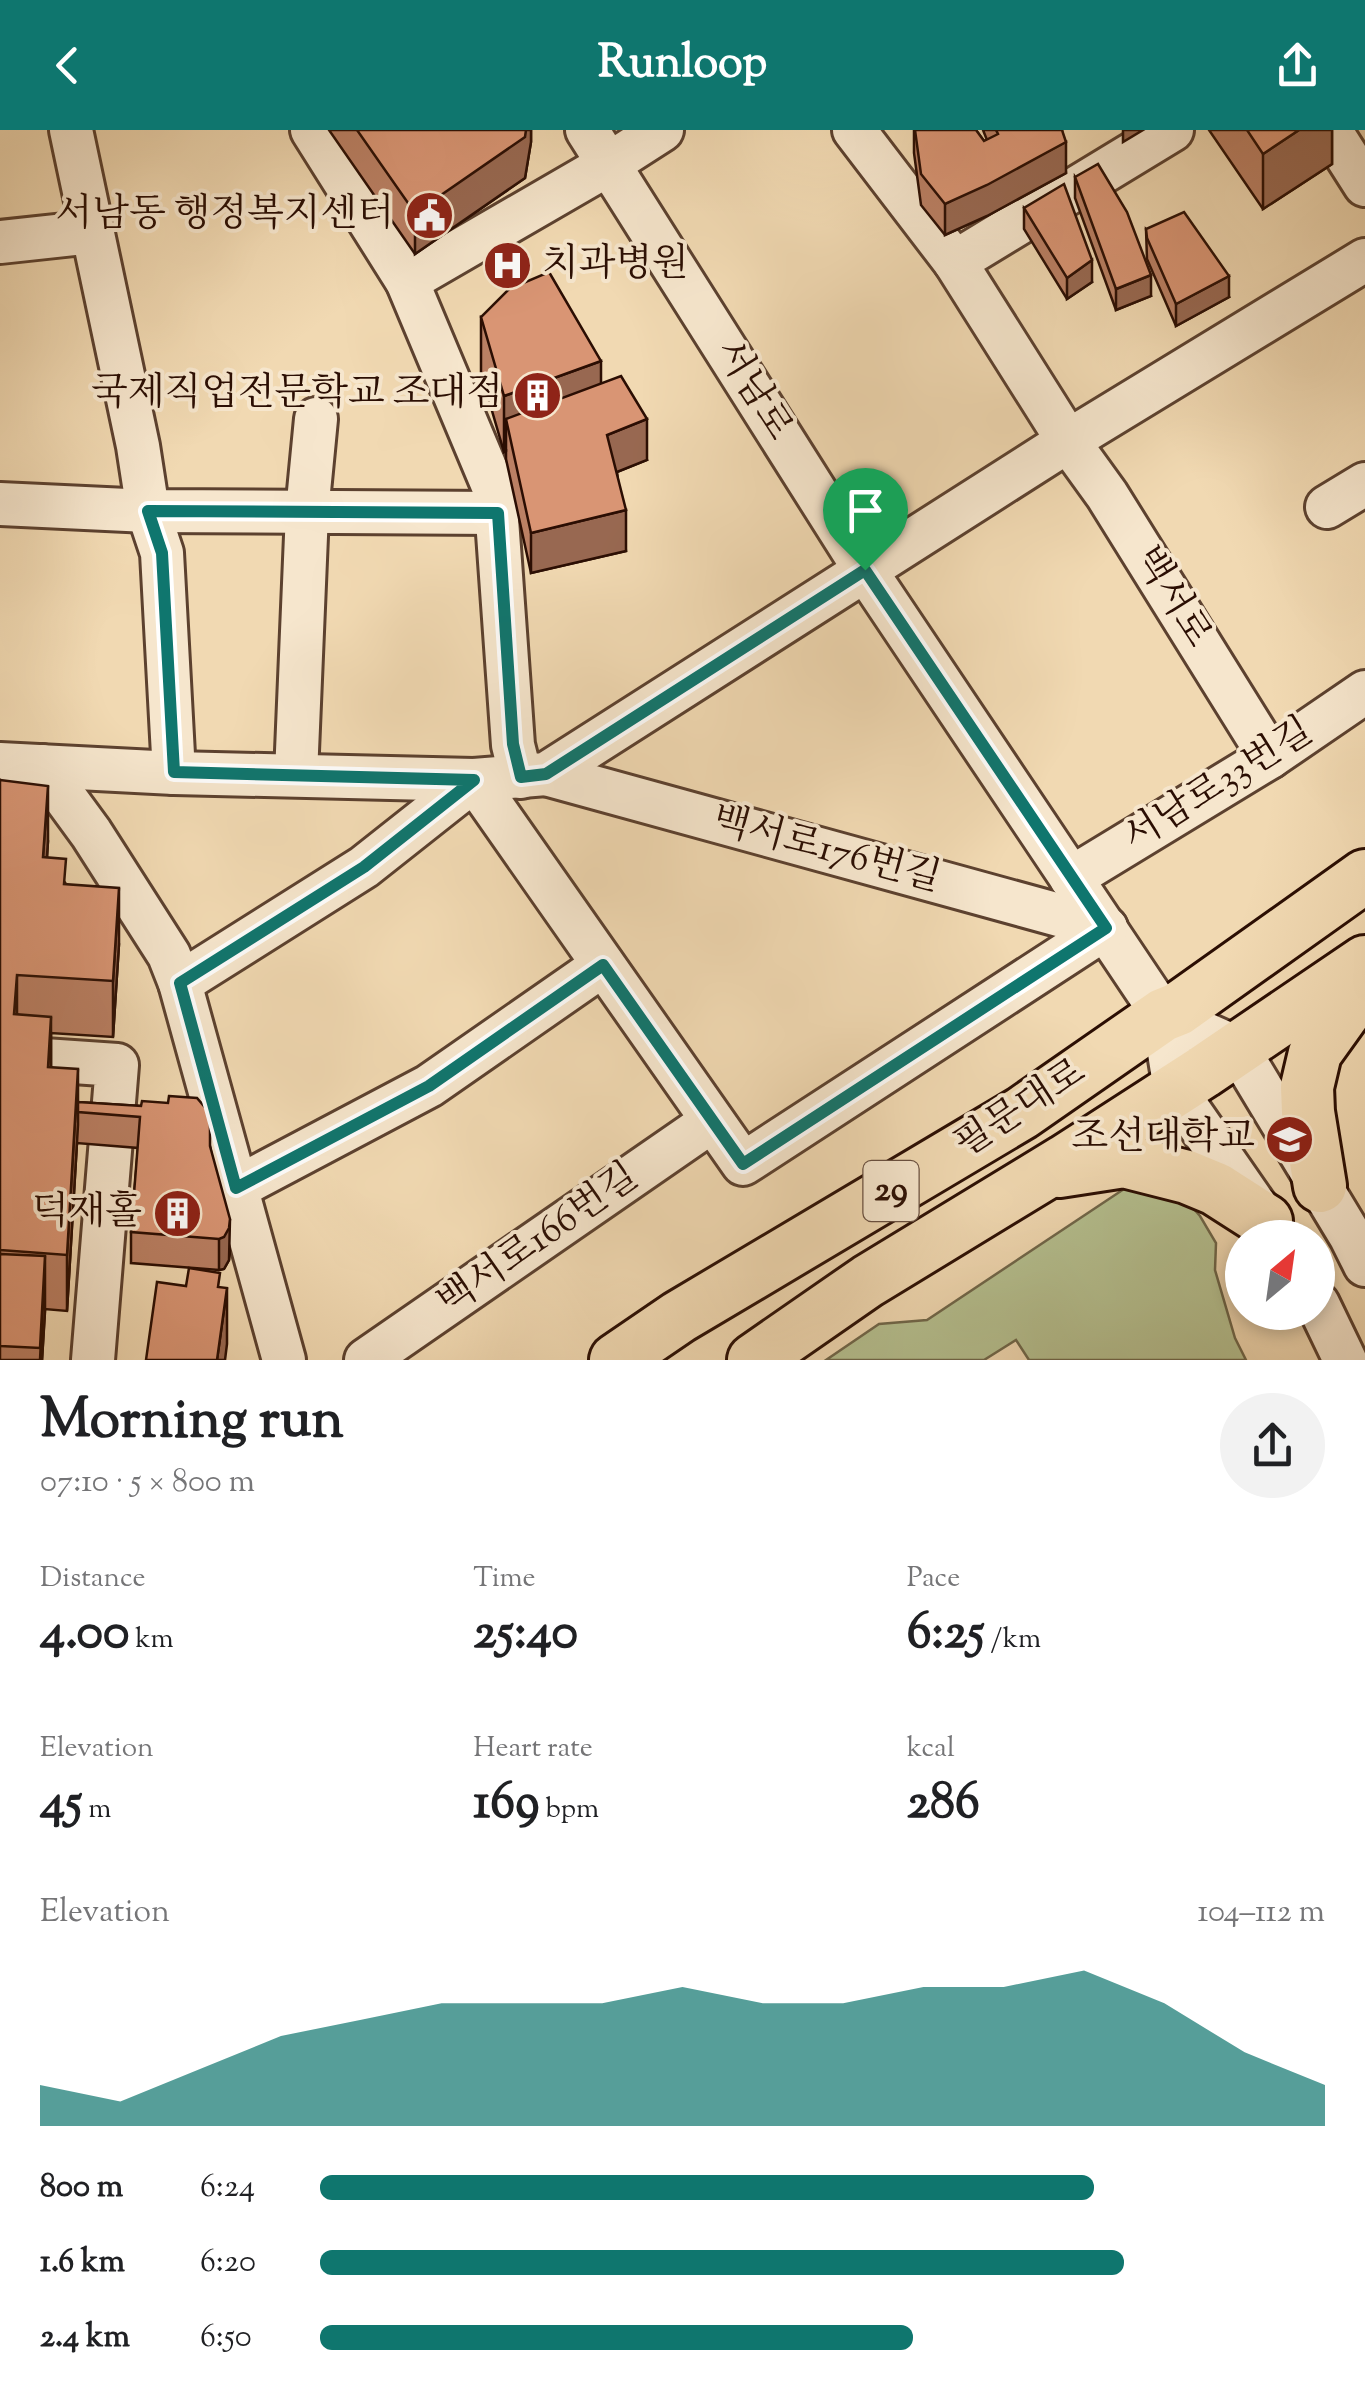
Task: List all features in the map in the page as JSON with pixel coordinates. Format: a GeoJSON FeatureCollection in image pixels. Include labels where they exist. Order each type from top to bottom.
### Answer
{"type":"FeatureCollection","features":[{"type":"Feature","properties":{"kind":"main road","name":"필문대로"},"geometry":{"type":"LineString","coordinates":[[616,1360],[680,1317],[1022,1113],[1163,1015],[1178,1009],[1365,876]]}},
{"type":"Feature","properties":{"kind":"main road","name":"필문대로"},"geometry":{"type":"LineString","coordinates":[[754,1360],[868,1282],[1175,1090],[1365,962]]}},
{"type":"Feature","properties":{"kind":"main road"},"geometry":{"type":"LineString","coordinates":[[1320,1186],[1306,1087],[1315,1053],[1365,983]]}},
{"type":"Feature","properties":{"kind":"main road"},"geometry":{"type":"LineString","coordinates":[[1043,1174],[1124,1161],[1186,1177],[1216,1190],[1259,1220]]}},
{"type":"Feature","properties":{"kind":"street"},"geometry":{"type":"LineString","coordinates":[[72,130],[148,511],[162,553],[174,772]]}},
{"type":"Feature","properties":{"kind":"street"},"geometry":{"type":"LineString","coordinates":[[312,130],[407,281],[495,491],[513,744],[534,776]]}},
{"type":"Feature","properties":{"kind":"street"},"geometry":{"type":"LineString","coordinates":[[407,281],[598,147],[662,130]]}},
{"type":"Feature","properties":{"kind":"street","name":"백서로"},"geometry":{"type":"LineString","coordinates":[[854,130],[955,262],[1068,441],[1107,495],[1270,758]]}},
{"type":"Feature","properties":{"kind":"street"},"geometry":{"type":"LineString","coordinates":[[955,262],[1172,130]]}},
{"type":"Feature","properties":{"kind":"street"},"geometry":{"type":"LineString","coordinates":[[1330,130],[1365,185]]}},
{"type":"Feature","properties":{"kind":"street","name":"서남로"},"geometry":{"type":"LineString","coordinates":[[598,147],[865,570],[1163,1015]]}},
{"type":"Feature","properties":{"kind":"street"},"geometry":{"type":"LineString","coordinates":[[0,242],[92,232]]}},
{"type":"Feature","properties":{"kind":"street"},"geometry":{"type":"LineString","coordinates":[[0,764],[474,780],[534,776],[1365,260]]}},
{"type":"Feature","properties":{"kind":"street"},"geometry":{"type":"LineString","coordinates":[[296,776],[307,512],[316,419]]}},
{"type":"Feature","properties":{"kind":"street"},"geometry":{"type":"LineString","coordinates":[[1326,507],[1365,484]]}},
{"type":"Feature","properties":{"kind":"street"},"geometry":{"type":"LineString","coordinates":[[0,504],[148,511],[498,513]]}},
{"type":"Feature","properties":{"kind":"street","name":"서남로33번길"},"geometry":{"type":"LineString","coordinates":[[1071,878],[1270,758],[1365,692]]}},
{"type":"Feature","properties":{"kind":"street"},"geometry":{"type":"LineString","coordinates":[[42,766],[91,833],[169,956],[180,983],[284,1360]]}},
{"type":"Feature","properties":{"kind":"street","name":"백서로176번길"},"geometry":{"type":"LineString","coordinates":[[534,776],[1106,928]]}},
{"type":"Feature","properties":{"kind":"street"},"geometry":{"type":"LineString","coordinates":[[180,983],[364,867],[474,780]]}},
{"type":"Feature","properties":{"kind":"street"},"geometry":{"type":"LineString","coordinates":[[474,780],[743,1164],[1106,928]]}},
{"type":"Feature","properties":{"kind":"street"},"geometry":{"type":"LineString","coordinates":[[236,1188],[429,1086],[603,965]]}},
{"type":"Feature","properties":{"kind":"street"},"geometry":{"type":"LineString","coordinates":[[1163,1015],[1237,1048],[1365,1266]]}},
{"type":"Feature","properties":{"kind":"street"},"geometry":{"type":"LineString","coordinates":[[1163,1015],[1175,1090],[1266,1220]]}},
{"type":"Feature","properties":{"kind":"street"},"geometry":{"type":"LineString","coordinates":[[0,1056],[117,1065],[93,1360]]}},
{"type":"Feature","properties":{"kind":"street","name":"백서로166번길"},"geometry":{"type":"LineString","coordinates":[[366,1360],[712,1121]]}},
{"type":"Feature","properties":{"kind":"street"},"geometry":{"type":"LineString","coordinates":[[1331,1330],[1345,1360]]}},
{"type":"Feature","properties":{"kind":"green space"},"geometry":{"type":"Polygon","coordinates":[[[1127,1187],[1177,1190],[1200,1216],[1216,1243],[1215,1270],[1225,1304],[1225,1330],[1233,1330],[1246,1360],[1029,1360],[1016,1340],[984,1360],[826,1360],[879,1324],[927,1320],[1127,1187]]]}},
{"type":"Feature","properties":{"kind":"building"},"geometry":{"type":"Polygon","coordinates":[[[357,130],[526,130],[525,137],[415,213],[357,130]]]}},
{"type":"Feature","properties":{"kind":"building"},"geometry":{"type":"Polygon","coordinates":[[[915,130],[976,130],[984,141],[998,134],[996,130],[1062,130],[1066,142],[945,204],[921,174],[915,130]]]}},
{"type":"Feature","properties":{"kind":"building"},"geometry":{"type":"Polygon","coordinates":[[[1247,130],[1299,130],[1263,154],[1247,130]]]}},
{"type":"Feature","properties":{"kind":"building"},"geometry":{"type":"Polygon","coordinates":[[[1098,164],[1127,212],[1151,275],[1116,289],[1075,177],[1098,164]]]}},
{"type":"Feature","properties":{"kind":"building"},"geometry":{"type":"Polygon","coordinates":[[[1064,184],[1092,260],[1067,278],[1024,208],[1064,184]]]}},
{"type":"Feature","properties":{"kind":"building"},"geometry":{"type":"Polygon","coordinates":[[[1184,212],[1229,276],[1176,304],[1146,229],[1184,212]]]}},
{"type":"Feature","properties":{"kind":"building"},"geometry":{"type":"Polygon","coordinates":[[[549,272],[601,361],[504,396],[481,317],[509,289],[549,272]]]}},
{"type":"Feature","properties":{"kind":"building"},"geometry":{"type":"Polygon","coordinates":[[[621,376],[647,419],[607,435],[626,510],[531,533],[506,419],[621,376]]]}},
{"type":"Feature","properties":{"kind":"building"},"geometry":{"type":"Polygon","coordinates":[[[0,780],[48,786],[43,857],[66,859],[64,884],[119,888],[113,981],[17,975],[14,1014],[51,1017],[48,1067],[78,1069],[67,1255],[0,1250],[0,780]]]}},
{"type":"Feature","properties":{"kind":"building","name":"덕재홀"},"geometry":{"type":"Polygon","coordinates":[[[169,1096],[197,1098],[210,1116],[210,1146],[230,1219],[229,1228],[219,1239],[131,1232],[140,1117],[78,1112],[78,1102],[141,1106],[142,1101],[168,1103],[169,1096]]]}},
{"type":"Feature","properties":{"kind":"building"},"geometry":{"type":"Polygon","coordinates":[[[0,1254],[45,1256],[40,1348],[0,1346],[0,1254]]]}},
{"type":"Feature","properties":{"kind":"building"},"geometry":{"type":"Polygon","coordinates":[[[189,1268],[220,1273],[218,1287],[227,1288],[217,1360],[146,1360],[157,1282],[186,1286],[189,1268]]]}},
{"type":"Feature","properties":{"kind":"place","name":"서남동 행정복지센터"},"geometry":{"type":"Point","coordinates":[429,216]}},
{"type":"Feature","properties":{"kind":"place","name":"치과병원"},"geometry":{"type":"Point","coordinates":[507,266]}},
{"type":"Feature","properties":{"kind":"place","name":"국제직업전문학교 조대점"},"geometry":{"type":"Point","coordinates":[538,395]}},
{"type":"Feature","properties":{"kind":"place","name":"조선대학교"},"geometry":{"type":"Point","coordinates":[1290,1139]}},
{"type":"Feature","properties":{"kind":"place","name":"덕재홀"},"geometry":{"type":"Point","coordinates":[177,1214]}},
{"type":"Feature","properties":{"kind":"route"},"geometry":{"type":"LineString","coordinates":[[148,511],[498,513],[513,744],[521,777],[546,774],[865,570],[1106,928],[743,1164],[603,965],[429,1086],[236,1188],[180,983],[364,867],[474,780],[174,772],[162,553],[148,511]]}}]}
